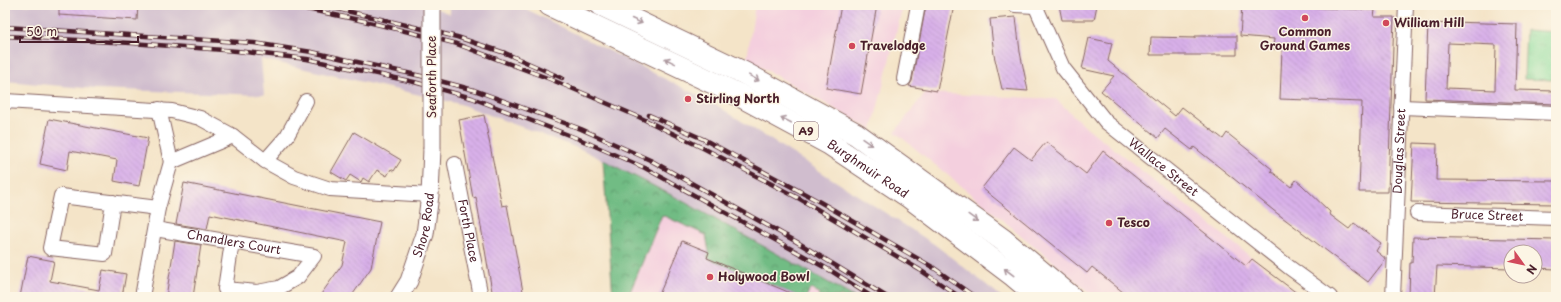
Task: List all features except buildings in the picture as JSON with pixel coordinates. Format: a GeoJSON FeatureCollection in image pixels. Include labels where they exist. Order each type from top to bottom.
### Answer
{"type":"FeatureCollection","features":[{"type":"Feature","properties":{"kind":"main road","name":"Burghmuir Road"},"geometry":{"type":"LineString","coordinates":[[550,5],[739,95],[830,144],[908,196],[1014,276],[1039,297]]}},
{"type":"Feature","properties":{"kind":"main road","name":"Burghmuir Road"},"geometry":{"type":"LineString","coordinates":[[602,5],[744,73],[856,134],[1003,240],[1071,297]]}},
{"type":"Feature","properties":{"kind":"street","name":"Seaforth Place"},"geometry":{"type":"LineString","coordinates":[[432,5],[432,149]]}},
{"type":"Feature","properties":{"kind":"street"},"geometry":{"type":"LineString","coordinates":[[904,79],[918,5]]}},
{"type":"Feature","properties":{"kind":"street"},"geometry":{"type":"LineString","coordinates":[[1015,5],[1035,6]]}},
{"type":"Feature","properties":{"kind":"street","name":"Douglas Street"},"geometry":{"type":"LineString","coordinates":[[1393,297],[1406,5]]}},
{"type":"Feature","properties":{"kind":"street","name":"Wallace Street"},"geometry":{"type":"LineString","coordinates":[[1035,6],[1063,68],[1106,122],[1290,268],[1330,297]]}},
{"type":"Feature","properties":{"kind":"street"},"geometry":{"type":"LineString","coordinates":[[5,101],[159,109],[172,111],[200,118],[233,136],[264,162],[294,177],[330,189],[430,195]]}},
{"type":"Feature","properties":{"kind":"street"},"geometry":{"type":"LineString","coordinates":[[264,162],[287,136],[306,101]]}},
{"type":"Feature","properties":{"kind":"street"},"geometry":{"type":"LineString","coordinates":[[1401,107],[1556,113]]}},
{"type":"Feature","properties":{"kind":"street"},"geometry":{"type":"LineString","coordinates":[[142,297],[158,208],[171,162],[159,109]]}},
{"type":"Feature","properties":{"kind":"street"},"geometry":{"type":"LineString","coordinates":[[171,162],[233,136]]}},
{"type":"Feature","properties":{"kind":"street","name":"Shore Road"},"geometry":{"type":"LineString","coordinates":[[399,297],[409,281],[425,234],[430,195],[432,149]]}},
{"type":"Feature","properties":{"kind":"street","name":"Forth Place"},"geometry":{"type":"LineString","coordinates":[[455,164],[481,297]]}},
{"type":"Feature","properties":{"kind":"street"},"geometry":{"type":"LineString","coordinates":[[113,202],[105,254],[50,248],[61,196],[113,202],[158,208]]}},
{"type":"Feature","properties":{"kind":"street","name":"Bruce Street"},"geometry":{"type":"LineString","coordinates":[[1417,212],[1556,218]]}},
{"type":"Feature","properties":{"kind":"street","name":"Chandlers Court"},"geometry":{"type":"LineString","coordinates":[[155,229],[232,242],[314,256],[298,277],[279,288],[257,292],[225,289],[232,242]]}},
{"type":"Feature","properties":{"kind":"shaded area"},"geometry":{"type":"Polygon","coordinates":[[[5,5],[427,5],[450,14],[450,5],[518,5],[713,103],[934,244],[1002,297],[854,297],[679,199],[583,150],[460,104],[261,59],[264,95],[95,89],[5,81],[5,5]]]}},
{"type":"Feature","properties":{"kind":"shaded area"},"geometry":{"type":"Polygon","coordinates":[[[755,5],[903,5],[872,130],[747,59],[755,5]]]}},
{"type":"Feature","properties":{"kind":"shaded area"},"geometry":{"type":"Polygon","coordinates":[[[925,93],[1056,99],[1080,122],[1302,297],[1094,297],[1067,273],[895,132],[925,93]]]}},
{"type":"Feature","properties":{"kind":"shaded area"},"geometry":{"type":"Polygon","coordinates":[[[662,215],[706,235],[709,252],[707,258],[800,297],[628,297],[662,215]]]}},
{"type":"Feature","properties":{"kind":"shaded area","name":"Holywood Bowl"},"geometry":{"type":"Polygon","coordinates":[[[809,289],[821,293],[819,297],[806,297],[809,289]]]}},
{"type":"Feature","properties":{"kind":"green space"},"geometry":{"type":"Polygon","coordinates":[[[1526,30],[1556,32],[1556,80],[1524,79],[1526,30]]]}},
{"type":"Feature","properties":{"kind":"green space"},"geometry":{"type":"Polygon","coordinates":[[[603,160],[679,199],[854,297],[819,297],[820,293],[810,289],[806,297],[800,297],[707,258],[709,252],[706,235],[662,215],[628,297],[613,297],[603,160]]]}},
{"type":"Feature","properties":{"kind":"railway"},"geometry":{"type":"LineString","coordinates":[[287,5],[364,21],[454,43],[550,79],[639,117],[705,149],[800,199],[920,270],[960,297]]}},
{"type":"Feature","properties":{"kind":"railway"},"geometry":{"type":"LineString","coordinates":[[321,5],[457,37],[505,53],[562,78]]}},
{"type":"Feature","properties":{"kind":"railway"},"geometry":{"type":"LineString","coordinates":[[5,27],[254,43],[312,52],[421,76],[474,90],[581,129],[650,160],[797,242],[887,297]]}},
{"type":"Feature","properties":{"kind":"railway"},"geometry":{"type":"LineString","coordinates":[[5,36],[237,51],[307,59],[414,82],[472,98],[579,139],[645,168],[833,272],[872,297]]}},
{"type":"Feature","properties":{"kind":"railway"},"geometry":{"type":"LineString","coordinates":[[649,115],[703,139],[820,202],[934,268],[975,297]]}},
{"type":"Feature","properties":{"kind":"place","name":"Common Ground Games"},"geometry":{"type":"Point","coordinates":[1305,18]}},
{"type":"Feature","properties":{"kind":"place","name":"William Hill"},"geometry":{"type":"Point","coordinates":[1386,23]}},
{"type":"Feature","properties":{"kind":"place","name":"Travelodge"},"geometry":{"type":"Point","coordinates":[852,46]}},
{"type":"Feature","properties":{"kind":"place","name":"Stirling North"},"geometry":{"type":"Point","coordinates":[688,99]}},
{"type":"Feature","properties":{"kind":"place","name":"Tesco"},"geometry":{"type":"Point","coordinates":[1109,223]}},
{"type":"Feature","properties":{"kind":"place","name":"Holywood Bowl"},"geometry":{"type":"Point","coordinates":[710,277]}}]}
